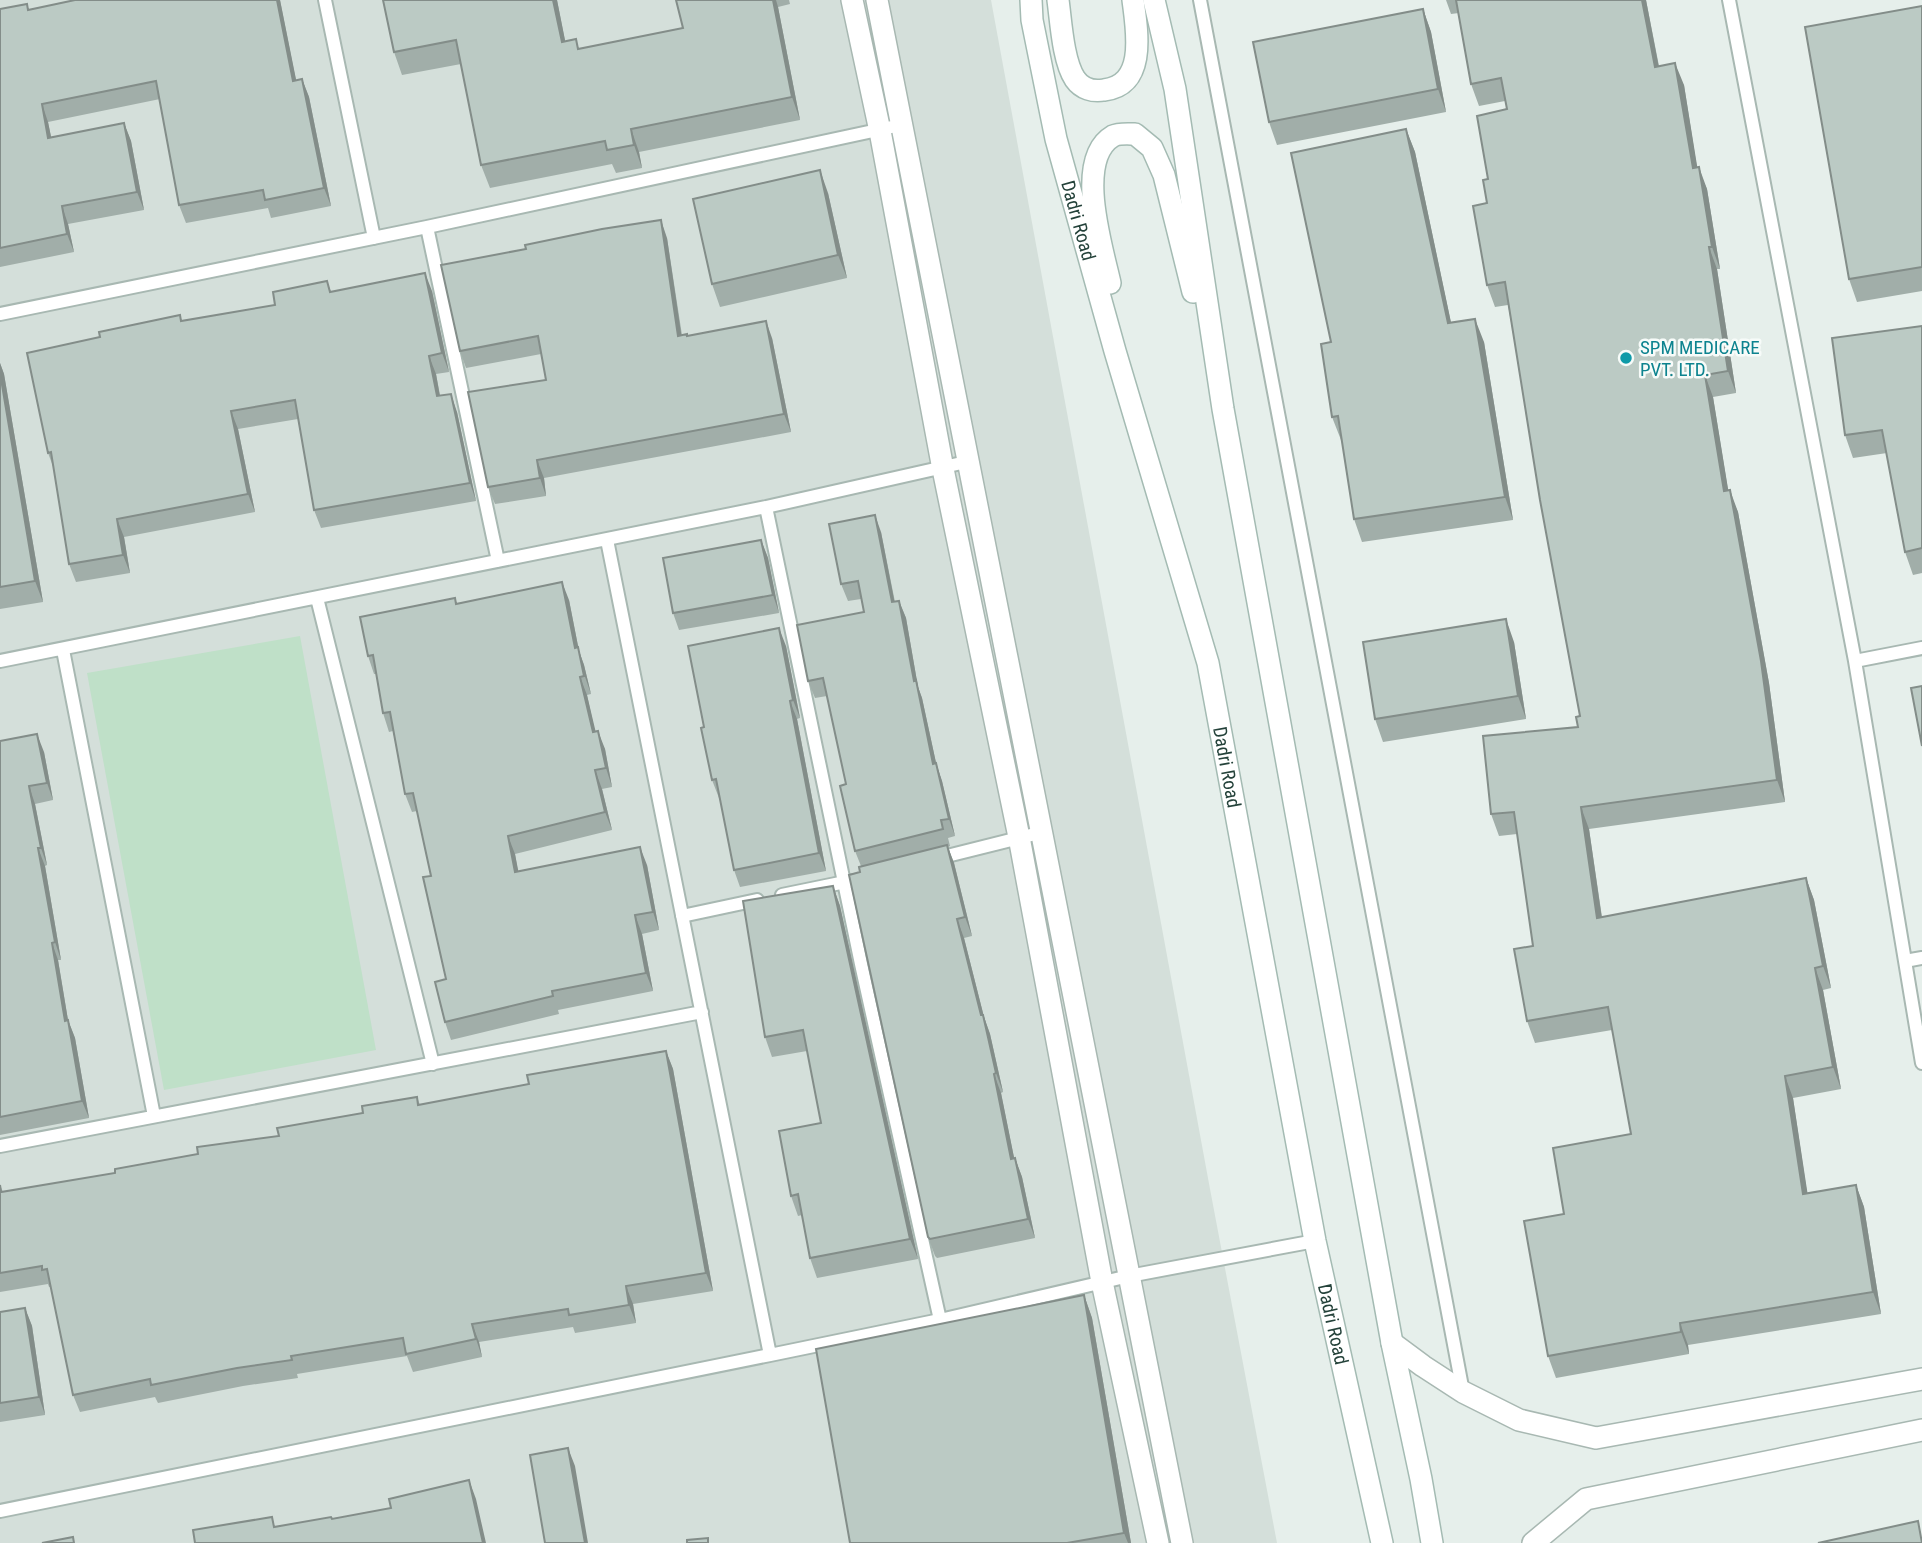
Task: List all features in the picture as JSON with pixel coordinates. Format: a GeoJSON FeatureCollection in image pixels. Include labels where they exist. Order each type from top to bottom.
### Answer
{"type":"FeatureCollection","features":[{"type":"Feature","properties":{"kind":"street"},"geometry":{"type":"LineString","coordinates":[[852,0],[880,131],[943,469],[1019,837],[1102,1282],[1158,1543]]}},
{"type":"Feature","properties":{"kind":"street"},"geometry":{"type":"LineString","coordinates":[[877,0],[966,462],[1043,832],[1182,1543]]}},
{"type":"Feature","properties":{"kind":"street","name":"Dadri Road"},"geometry":{"type":"LineString","coordinates":[[1031,0],[1032,20],[1056,139],[1115,351],[1208,663],[1315,1241],[1382,1543]]}},
{"type":"Feature","properties":{"kind":"street"},"geometry":{"type":"LineString","coordinates":[[1058,0],[1064,45],[1076,80],[1091,92],[1108,90],[1126,82],[1135,67],[1137,38],[1133,0]]}},
{"type":"Feature","properties":{"kind":"street"},"geometry":{"type":"LineString","coordinates":[[1154,0],[1175,89],[1223,409],[1392,1343],[1432,1543]]}},
{"type":"Feature","properties":{"kind":"street"},"geometry":{"type":"LineString","coordinates":[[1115,351],[1112,292],[1093,201],[1093,177],[1100,149],[1115,135],[1135,134],[1152,148],[1164,175],[1223,409]]}},
{"type":"Feature","properties":{"kind":"street"},"geometry":{"type":"LineString","coordinates":[[1392,1343],[1463,1392],[1519,1420],[1596,1438],[1922,1378]]}},
{"type":"Feature","properties":{"kind":"street"},"geometry":{"type":"LineString","coordinates":[[1533,1543],[1587,1499],[1922,1430]]}},
{"type":"Feature","properties":{"kind":"lane"},"geometry":{"type":"LineString","coordinates":[[325,0],[374,238]]}},
{"type":"Feature","properties":{"kind":"lane"},"geometry":{"type":"LineString","coordinates":[[1200,0],[1463,1392]]}},
{"type":"Feature","properties":{"kind":"lane"},"geometry":{"type":"LineString","coordinates":[[1729,0],[1855,661],[1922,1063]]}},
{"type":"Feature","properties":{"kind":"lane"},"geometry":{"type":"LineString","coordinates":[[0,313],[426,228],[901,125]]}},
{"type":"Feature","properties":{"kind":"lane"},"geometry":{"type":"LineString","coordinates":[[426,228],[498,561]]}},
{"type":"Feature","properties":{"kind":"lane"},"geometry":{"type":"LineString","coordinates":[[0,661],[607,540],[966,462]]}},
{"type":"Feature","properties":{"kind":"lane"},"geometry":{"type":"LineString","coordinates":[[766,507],[844,882],[940,1320]]}},
{"type":"Feature","properties":{"kind":"lane"},"geometry":{"type":"LineString","coordinates":[[607,540],[770,1355]]}},
{"type":"Feature","properties":{"kind":"lane"},"geometry":{"type":"LineString","coordinates":[[317,598],[433,1064]]}},
{"type":"Feature","properties":{"kind":"lane"},"geometry":{"type":"LineString","coordinates":[[1855,661],[1922,648]]}},
{"type":"Feature","properties":{"kind":"lane"},"geometry":{"type":"LineString","coordinates":[[63,650],[154,1116]]}},
{"type":"Feature","properties":{"kind":"lane"},"geometry":{"type":"LineString","coordinates":[[925,861],[1043,832]]}},
{"type":"Feature","properties":{"kind":"lane"},"geometry":{"type":"LineString","coordinates":[[682,916],[858,878]]}},
{"type":"Feature","properties":{"kind":"lane"},"geometry":{"type":"LineString","coordinates":[[1905,961],[1922,958]]}},
{"type":"Feature","properties":{"kind":"lane"},"geometry":{"type":"LineString","coordinates":[[0,1146],[702,1012]]}},
{"type":"Feature","properties":{"kind":"lane"},"geometry":{"type":"LineString","coordinates":[[0,1511],[940,1320],[1129,1276],[1315,1241]]}},
{"type":"Feature","properties":{"kind":"shaded area"},"geometry":{"type":"Polygon","coordinates":[[[0,0],[991,0],[1277,1543],[0,1543],[0,0]]]}},
{"type":"Feature","properties":{"kind":"green space"},"geometry":{"type":"Polygon","coordinates":[[[300,636],[376,1050],[164,1090],[87,673],[300,636]]]}},
{"type":"Feature","properties":{"kind":"building"},"geometry":{"type":"Polygon","coordinates":[[[75,0],[277,0],[293,81],[302,79],[324,188],[265,200],[263,190],[179,205],[156,81],[42,104],[48,138],[124,123],[137,192],[62,206],[67,234],[0,248],[0,9],[27,4],[28,10],[75,0]]]}},
{"type":"Feature","properties":{"kind":"building"},"geometry":{"type":"Polygon","coordinates":[[[383,0],[553,0],[562,42],[576,39],[578,49],[683,28],[676,0],[773,0],[792,97],[631,129],[634,145],[607,150],[605,141],[481,165],[456,40],[394,52],[383,0]]]}},
{"type":"Feature","properties":{"kind":"building"},"geometry":{"type":"Polygon","coordinates":[[[1456,0],[1642,0],[1655,67],[1675,63],[1693,168],[1699,167],[1728,371],[1705,375],[1724,491],[1730,490],[1761,661],[1777,780],[1581,807],[1597,918],[1806,878],[1823,966],[1815,968],[1833,1067],[1785,1076],[1803,1194],[1856,1185],[1873,1292],[1680,1323],[1681,1332],[1548,1356],[1524,1221],[1564,1214],[1553,1148],[1631,1134],[1608,1007],[1527,1021],[1514,949],[1533,946],[1514,812],[1491,814],[1483,736],[1578,727],[1576,717],[1580,716],[1540,500],[1505,282],[1487,285],[1473,206],[1487,203],[1483,180],[1488,179],[1477,116],[1507,109],[1501,78],[1471,84],[1456,0]]]}},
{"type":"Feature","properties":{"kind":"building"},"geometry":{"type":"Polygon","coordinates":[[[1922,6],[1922,267],[1849,279],[1805,27],[1922,6]]]}},
{"type":"Feature","properties":{"kind":"building"},"geometry":{"type":"Polygon","coordinates":[[[1423,9],[1438,89],[1269,122],[1253,42],[1423,9]]]}},
{"type":"Feature","properties":{"kind":"building"},"geometry":{"type":"Polygon","coordinates":[[[1406,129],[1448,323],[1475,319],[1505,497],[1354,519],[1338,416],[1332,417],[1321,344],[1331,342],[1291,153],[1406,129]]]}},
{"type":"Feature","properties":{"kind":"building"},"geometry":{"type":"Polygon","coordinates":[[[820,170],[838,255],[712,284],[693,199],[820,170]]]}},
{"type":"Feature","properties":{"kind":"building"},"geometry":{"type":"Polygon","coordinates":[[[661,220],[678,336],[766,321],[784,414],[537,460],[540,478],[488,487],[468,392],[546,380],[538,336],[460,351],[441,265],[526,249],[525,245],[602,229],[661,220]]]}},
{"type":"Feature","properties":{"kind":"building"},"geometry":{"type":"Polygon","coordinates":[[[425,273],[442,353],[429,356],[437,396],[451,394],[470,483],[314,510],[295,400],[231,411],[248,494],[117,519],[123,555],[69,564],[51,452],[48,453],[27,353],[100,337],[99,332],[180,315],[181,321],[275,305],[273,292],[327,281],[330,292],[425,273]]]}},
{"type":"Feature","properties":{"kind":"building"},"geometry":{"type":"Polygon","coordinates":[[[1922,326],[1922,548],[1905,552],[1882,430],[1845,435],[1832,338],[1922,326]]]}},
{"type":"Feature","properties":{"kind":"building"},"geometry":{"type":"Polygon","coordinates":[[[0,373],[35,581],[0,587],[0,373]]]}},
{"type":"Feature","properties":{"kind":"building"},"geometry":{"type":"Polygon","coordinates":[[[875,515],[892,602],[899,601],[933,764],[936,763],[949,819],[941,820],[943,829],[855,851],[840,786],[846,784],[823,678],[808,681],[797,625],[864,612],[858,581],[841,584],[829,524],[875,515]]]}},
{"type":"Feature","properties":{"kind":"building"},"geometry":{"type":"Polygon","coordinates":[[[761,540],[773,595],[673,613],[663,558],[761,540]]]}},
{"type":"Feature","properties":{"kind":"building"},"geometry":{"type":"Polygon","coordinates":[[[562,582],[575,648],[578,647],[584,676],[580,677],[593,732],[598,731],[606,768],[595,770],[605,812],[508,836],[515,872],[640,847],[653,912],[635,915],[646,973],[552,991],[553,996],[445,1022],[435,982],[446,979],[423,877],[431,876],[413,793],[405,794],[390,712],[383,713],[373,655],[368,656],[360,617],[455,598],[456,604],[562,582]]]}},
{"type":"Feature","properties":{"kind":"building"},"geometry":{"type":"Polygon","coordinates":[[[1506,619],[1518,696],[1375,719],[1363,642],[1506,619]]]}},
{"type":"Feature","properties":{"kind":"building"},"geometry":{"type":"Polygon","coordinates":[[[779,628],[819,853],[734,870],[716,779],[712,780],[701,728],[704,727],[688,646],[779,628]]]}},
{"type":"Feature","properties":{"kind":"building"},"geometry":{"type":"Polygon","coordinates":[[[1922,686],[1922,746],[1911,688],[1922,686]]]}},
{"type":"Feature","properties":{"kind":"building"},"geometry":{"type":"Polygon","coordinates":[[[37,734],[47,783],[29,786],[41,848],[38,848],[55,942],[52,943],[65,1021],[68,1020],[82,1101],[0,1117],[0,741],[37,734]]]}},
{"type":"Feature","properties":{"kind":"building"},"geometry":{"type":"Polygon","coordinates":[[[947,845],[965,917],[957,919],[983,1015],[1011,1159],[1015,1158],[1028,1219],[930,1239],[849,875],[860,872],[859,867],[947,845]]]}},
{"type":"Feature","properties":{"kind":"building"},"geometry":{"type":"Polygon","coordinates":[[[833,886],[910,1239],[810,1258],[798,1194],[791,1196],[779,1131],[821,1123],[803,1030],[765,1037],[743,901],[833,886]]]}},
{"type":"Feature","properties":{"kind":"building"},"geometry":{"type":"Polygon","coordinates":[[[666,1051],[706,1273],[626,1286],[629,1305],[569,1315],[568,1309],[472,1324],[476,1339],[406,1354],[403,1338],[291,1356],[292,1360],[151,1385],[150,1379],[73,1395],[47,1269],[42,1270],[42,1266],[0,1273],[0,1185],[1,1192],[115,1173],[115,1169],[198,1154],[197,1147],[279,1136],[277,1128],[363,1113],[362,1106],[417,1097],[418,1105],[529,1084],[527,1075],[666,1051]]]}},
{"type":"Feature","properties":{"kind":"building"},"geometry":{"type":"Polygon","coordinates":[[[1084,1295],[1124,1533],[1067,1543],[850,1543],[816,1349],[1084,1295]]]}},
{"type":"Feature","properties":{"kind":"building"},"geometry":{"type":"Polygon","coordinates":[[[25,1308],[39,1397],[0,1403],[0,1312],[25,1308]]]}},
{"type":"Feature","properties":{"kind":"building"},"geometry":{"type":"Polygon","coordinates":[[[568,1448],[585,1543],[545,1543],[530,1455],[568,1448]]]}},
{"type":"Feature","properties":{"kind":"building"},"geometry":{"type":"Polygon","coordinates":[[[469,1480],[483,1543],[195,1543],[193,1530],[272,1517],[274,1527],[331,1517],[332,1519],[391,1508],[389,1499],[469,1480]]]}},
{"type":"Feature","properties":{"kind":"building"},"geometry":{"type":"Polygon","coordinates":[[[1918,1521],[1922,1543],[1818,1543],[1918,1521]]]}},
{"type":"Feature","properties":{"kind":"building"},"geometry":{"type":"Polygon","coordinates":[[[73,1537],[74,1543],[42,1543],[73,1537]]]}},
{"type":"Feature","properties":{"kind":"building"},"geometry":{"type":"Polygon","coordinates":[[[708,1538],[708,1543],[687,1543],[687,1540],[708,1538]]]}},
{"type":"Feature","properties":{"kind":"place","name":"SPM MEDICARE PVT. LTD."},"geometry":{"type":"Point","coordinates":[1626,358]}}]}
